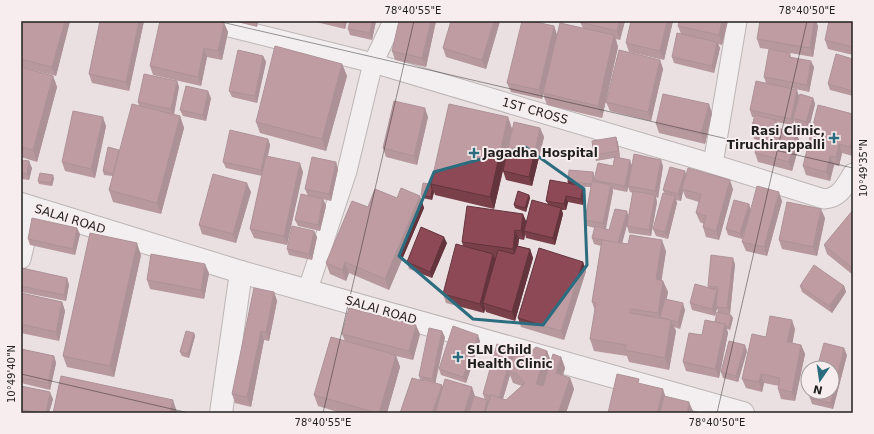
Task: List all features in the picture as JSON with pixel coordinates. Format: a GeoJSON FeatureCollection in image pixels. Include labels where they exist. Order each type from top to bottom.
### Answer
{"type":"FeatureCollection","features":[{"type":"Feature","properties":{"kind":"main road","name":"SALAI ROAD"},"geometry":{"type":"LineString","coordinates":[[27,206],[241,272],[308,289],[743,413]]}},
{"type":"Feature","properties":{"kind":"main road"},"geometry":{"type":"LineString","coordinates":[[221,413],[241,272]]}},
{"type":"Feature","properties":{"kind":"street","name":"1ST CROSS"},"geometry":{"type":"LineString","coordinates":[[205,21],[373,63],[713,164],[824,199],[839,195],[853,173]]}},
{"type":"Feature","properties":{"kind":"street"},"geometry":{"type":"LineString","coordinates":[[308,289],[347,171],[373,63],[393,21]]}},
{"type":"Feature","properties":{"kind":"street"},"geometry":{"type":"LineString","coordinates":[[713,164],[737,21]]}},
{"type":"Feature","properties":{"kind":"street"},"geometry":{"type":"LineString","coordinates":[[21,259],[27,206]]}},
{"type":"Feature","properties":{"kind":"highlighted area"},"geometry":{"type":"Polygon","coordinates":[[[525,147],[584,189],[587,265],[543,325],[473,319],[399,256],[434,172],[525,147]]]}},
{"type":"Feature","properties":{"kind":"building"},"geometry":{"type":"Polygon","coordinates":[[[21,21],[65,21],[52,67],[21,59],[21,21]]]}},
{"type":"Feature","properties":{"kind":"building"},"geometry":{"type":"Polygon","coordinates":[[[100,21],[139,21],[126,82],[89,74],[100,21]]]}},
{"type":"Feature","properties":{"kind":"building"},"geometry":{"type":"Polygon","coordinates":[[[160,21],[215,21],[224,23],[218,51],[204,48],[198,77],[150,66],[160,21]]]}},
{"type":"Feature","properties":{"kind":"building"},"geometry":{"type":"Polygon","coordinates":[[[350,21],[372,21],[370,33],[348,29],[350,21]]]}},
{"type":"Feature","properties":{"kind":"building"},"geometry":{"type":"Polygon","coordinates":[[[399,21],[431,21],[422,58],[392,51],[399,21]]]}},
{"type":"Feature","properties":{"kind":"building"},"geometry":{"type":"Polygon","coordinates":[[[451,21],[494,21],[482,60],[443,48],[451,21]]]}},
{"type":"Feature","properties":{"kind":"building"},"geometry":{"type":"Polygon","coordinates":[[[522,21],[531,21],[554,26],[539,90],[507,83],[522,21]]]}},
{"type":"Feature","properties":{"kind":"building"},"geometry":{"type":"Polygon","coordinates":[[[619,21],[617,31],[580,22],[619,21]]]}},
{"type":"Feature","properties":{"kind":"building"},"geometry":{"type":"Polygon","coordinates":[[[631,21],[667,21],[660,51],[626,43],[631,21]]]}},
{"type":"Feature","properties":{"kind":"building"},"geometry":{"type":"Polygon","coordinates":[[[679,21],[722,21],[719,35],[678,26],[679,21]]]}},
{"type":"Feature","properties":{"kind":"building"},"geometry":{"type":"Polygon","coordinates":[[[760,21],[814,21],[810,48],[757,39],[760,21]]]}},
{"type":"Feature","properties":{"kind":"building"},"geometry":{"type":"Polygon","coordinates":[[[829,21],[853,21],[853,47],[825,40],[829,21]]]}},
{"type":"Feature","properties":{"kind":"building"},"geometry":{"type":"Polygon","coordinates":[[[560,23],[614,35],[598,106],[543,93],[560,23]]]}},
{"type":"Feature","properties":{"kind":"building"},"geometry":{"type":"Polygon","coordinates":[[[677,33],[717,42],[712,66],[672,57],[677,33]]]}},
{"type":"Feature","properties":{"kind":"building"},"geometry":{"type":"Polygon","coordinates":[[[275,46],[342,64],[322,139],[256,122],[275,46]]]}},
{"type":"Feature","properties":{"kind":"building"},"geometry":{"type":"Polygon","coordinates":[[[769,49],[790,53],[789,57],[811,61],[807,85],[764,77],[769,49]]]}},
{"type":"Feature","properties":{"kind":"building"},"geometry":{"type":"Polygon","coordinates":[[[238,50],[263,56],[255,96],[229,91],[238,50]]]}},
{"type":"Feature","properties":{"kind":"building"},"geometry":{"type":"Polygon","coordinates":[[[619,50],[660,60],[648,112],[606,102],[619,50]]]}},
{"type":"Feature","properties":{"kind":"building"},"geometry":{"type":"Polygon","coordinates":[[[836,54],[853,59],[853,91],[828,84],[836,54]]]}},
{"type":"Feature","properties":{"kind":"building"},"geometry":{"type":"Polygon","coordinates":[[[21,67],[53,76],[33,150],[21,147],[21,67]]]}},
{"type":"Feature","properties":{"kind":"building"},"geometry":{"type":"Polygon","coordinates":[[[144,74],[177,81],[171,109],[138,102],[144,74]]]}},
{"type":"Feature","properties":{"kind":"building"},"geometry":{"type":"Polygon","coordinates":[[[756,81],[797,90],[791,119],[750,110],[756,81]]]}},
{"type":"Feature","properties":{"kind":"building"},"geometry":{"type":"Polygon","coordinates":[[[186,86],[208,91],[203,115],[180,110],[186,86]]]}},
{"type":"Feature","properties":{"kind":"building"},"geometry":{"type":"Polygon","coordinates":[[[663,94],[709,104],[701,134],[656,124],[663,94]]]}},
{"type":"Feature","properties":{"kind":"building"},"geometry":{"type":"Polygon","coordinates":[[[800,94],[813,98],[806,122],[793,118],[800,94]]]}},
{"type":"Feature","properties":{"kind":"building"},"geometry":{"type":"Polygon","coordinates":[[[394,101],[425,108],[414,156],[383,148],[394,101]]]}},
{"type":"Feature","properties":{"kind":"building"},"geometry":{"type":"Polygon","coordinates":[[[132,104],[180,116],[157,203],[109,190],[132,104]]]}},
{"type":"Feature","properties":{"kind":"building"},"geometry":{"type":"Polygon","coordinates":[[[449,104],[508,117],[490,197],[431,184],[449,104]]]}},
{"type":"Feature","properties":{"kind":"building"},"geometry":{"type":"Polygon","coordinates":[[[818,105],[853,114],[853,134],[850,147],[839,144],[836,157],[830,156],[826,172],[803,166],[818,105]]]}},
{"type":"Feature","properties":{"kind":"building"},"geometry":{"type":"Polygon","coordinates":[[[73,111],[103,117],[91,169],[62,162],[73,111]]]}},
{"type":"Feature","properties":{"kind":"building"},"geometry":{"type":"Polygon","coordinates":[[[755,115],[776,120],[774,127],[796,133],[789,162],[755,153],[760,132],[751,130],[755,115]]]}},
{"type":"Feature","properties":{"kind":"building"},"geometry":{"type":"Polygon","coordinates":[[[514,122],[540,128],[529,177],[503,171],[514,122]]]}},
{"type":"Feature","properties":{"kind":"building"},"geometry":{"type":"Polygon","coordinates":[[[230,130],[268,139],[261,170],[223,162],[230,130]]]}},
{"type":"Feature","properties":{"kind":"building"},"geometry":{"type":"Polygon","coordinates":[[[616,137],[618,151],[594,155],[592,141],[616,137]]]}},
{"type":"Feature","properties":{"kind":"building"},"geometry":{"type":"Polygon","coordinates":[[[108,147],[119,150],[113,174],[103,171],[108,147]]]}},
{"type":"Feature","properties":{"kind":"building"},"geometry":{"type":"Polygon","coordinates":[[[634,154],[661,160],[655,191],[628,186],[634,154]]]}},
{"type":"Feature","properties":{"kind":"building"},"geometry":{"type":"Polygon","coordinates":[[[266,156],[300,163],[284,236],[250,229],[266,156]]]}},
{"type":"Feature","properties":{"kind":"building"},"geometry":{"type":"Polygon","coordinates":[[[312,157],[336,162],[329,194],[305,189],[312,157]]]}},
{"type":"Feature","properties":{"kind":"building"},"geometry":{"type":"Polygon","coordinates":[[[615,157],[630,160],[625,186],[594,180],[598,163],[613,166],[615,157]]]}},
{"type":"Feature","properties":{"kind":"building"},"geometry":{"type":"Polygon","coordinates":[[[21,160],[29,161],[27,174],[21,173],[21,160]]]}},
{"type":"Feature","properties":{"kind":"building"},"geometry":{"type":"Polygon","coordinates":[[[670,167],[685,171],[678,194],[663,190],[670,167]]]}},
{"type":"Feature","properties":{"kind":"building"},"geometry":{"type":"Polygon","coordinates":[[[688,168],[730,180],[716,231],[703,227],[706,216],[696,213],[701,194],[682,189],[688,168]]]}},
{"type":"Feature","properties":{"kind":"building"},"geometry":{"type":"Polygon","coordinates":[[[569,170],[593,172],[592,184],[568,182],[569,170]]]}},
{"type":"Feature","properties":{"kind":"building"},"geometry":{"type":"Polygon","coordinates":[[[40,173],[53,175],[51,183],[38,181],[40,173]]]}},
{"type":"Feature","properties":{"kind":"building"},"geometry":{"type":"Polygon","coordinates":[[[213,174],[247,183],[233,234],[199,225],[213,174]]]}},
{"type":"Feature","properties":{"kind":"building"},"geometry":{"type":"Polygon","coordinates":[[[550,180],[583,186],[581,199],[566,196],[564,204],[546,201],[550,180]]]}},
{"type":"Feature","properties":{"kind":"building"},"geometry":{"type":"Polygon","coordinates":[[[592,181],[611,185],[603,223],[585,220],[592,181]]]}},
{"type":"Feature","properties":{"kind":"building"},"geometry":{"type":"Polygon","coordinates":[[[423,183],[431,184],[431,197],[421,195],[423,183]]]}},
{"type":"Feature","properties":{"kind":"building"},"geometry":{"type":"Polygon","coordinates":[[[757,186],[779,192],[764,247],[742,242],[757,186]]]}},
{"type":"Feature","properties":{"kind":"building"},"geometry":{"type":"Polygon","coordinates":[[[401,188],[420,196],[385,279],[345,262],[342,270],[326,263],[352,201],[368,207],[375,189],[397,198],[401,188]]]}},
{"type":"Feature","properties":{"kind":"building"},"geometry":{"type":"Polygon","coordinates":[[[518,191],[529,195],[525,208],[514,205],[518,191]]]}},
{"type":"Feature","properties":{"kind":"building"},"geometry":{"type":"Polygon","coordinates":[[[633,191],[655,195],[649,230],[627,226],[633,191]]]}},
{"type":"Feature","properties":{"kind":"building"},"geometry":{"type":"Polygon","coordinates":[[[663,193],[675,196],[665,232],[653,229],[663,193]]]}},
{"type":"Feature","properties":{"kind":"building"},"geometry":{"type":"Polygon","coordinates":[[[301,194],[323,199],[318,225],[295,220],[301,194]]]}},
{"type":"Feature","properties":{"kind":"building"},"geometry":{"type":"Polygon","coordinates":[[[532,200],[561,208],[553,238],[524,231],[532,200]]]}},
{"type":"Feature","properties":{"kind":"building"},"geometry":{"type":"Polygon","coordinates":[[[734,200],[749,204],[740,233],[726,229],[734,200]]]}},
{"type":"Feature","properties":{"kind":"building"},"geometry":{"type":"Polygon","coordinates":[[[787,202],[821,209],[813,247],[779,240],[787,202]]]}},
{"type":"Feature","properties":{"kind":"building"},"geometry":{"type":"Polygon","coordinates":[[[467,206],[523,214],[521,231],[515,230],[513,249],[462,242],[467,206]]]}},
{"type":"Feature","properties":{"kind":"building"},"geometry":{"type":"Polygon","coordinates":[[[615,209],[627,211],[618,243],[592,238],[595,226],[609,230],[615,209]]]}},
{"type":"Feature","properties":{"kind":"building"},"geometry":{"type":"Polygon","coordinates":[[[853,210],[853,265],[851,267],[824,245],[853,210]]]}},
{"type":"Feature","properties":{"kind":"building"},"geometry":{"type":"Polygon","coordinates":[[[32,218],[77,228],[73,249],[28,239],[32,218]]]}},
{"type":"Feature","properties":{"kind":"building"},"geometry":{"type":"Polygon","coordinates":[[[292,226],[314,231],[309,254],[287,249],[292,226]]]}},
{"type":"Feature","properties":{"kind":"building"},"geometry":{"type":"Polygon","coordinates":[[[421,227],[444,237],[430,272],[407,262],[421,227]]]}},
{"type":"Feature","properties":{"kind":"building"},"geometry":{"type":"Polygon","coordinates":[[[90,233],[137,243],[110,366],[63,356],[90,233]]]}},
{"type":"Feature","properties":{"kind":"building"},"geometry":{"type":"Polygon","coordinates":[[[630,235],[662,240],[656,279],[663,281],[658,313],[631,309],[630,313],[671,320],[665,358],[625,350],[626,345],[590,339],[596,303],[592,302],[602,240],[628,244],[630,235]]]}},
{"type":"Feature","properties":{"kind":"building"},"geometry":{"type":"Polygon","coordinates":[[[456,244],[493,254],[480,304],[443,294],[456,244]]]}},
{"type":"Feature","properties":{"kind":"building"},"geometry":{"type":"Polygon","coordinates":[[[517,246],[530,249],[512,312],[483,303],[498,250],[514,254],[517,246]]]}},
{"type":"Feature","properties":{"kind":"building"},"geometry":{"type":"Polygon","coordinates":[[[539,248],[583,262],[561,331],[518,318],[539,248]]]}},
{"type":"Feature","properties":{"kind":"building"},"geometry":{"type":"Polygon","coordinates":[[[151,254],[205,264],[201,290],[147,280],[151,254]]]}},
{"type":"Feature","properties":{"kind":"building"},"geometry":{"type":"Polygon","coordinates":[[[711,255],[733,258],[727,308],[716,307],[718,287],[708,286],[711,255]]]}},
{"type":"Feature","properties":{"kind":"building"},"geometry":{"type":"Polygon","coordinates":[[[814,265],[844,286],[829,306],[800,286],[814,265]]]}},
{"type":"Feature","properties":{"kind":"building"},"geometry":{"type":"Polygon","coordinates":[[[22,268],[67,278],[64,295],[21,286],[22,268]]]}},
{"type":"Feature","properties":{"kind":"building"},"geometry":{"type":"Polygon","coordinates":[[[695,284],[717,290],[712,309],[690,303],[695,284]]]}},
{"type":"Feature","properties":{"kind":"building"},"geometry":{"type":"Polygon","coordinates":[[[254,288],[274,292],[266,332],[261,331],[247,397],[232,394],[254,288]]]}},
{"type":"Feature","properties":{"kind":"building"},"geometry":{"type":"Polygon","coordinates":[[[21,293],[62,302],[56,332],[21,324],[21,293]]]}},
{"type":"Feature","properties":{"kind":"building"},"geometry":{"type":"Polygon","coordinates":[[[665,299],[683,303],[678,322],[660,317],[665,299]]]}},
{"type":"Feature","properties":{"kind":"building"},"geometry":{"type":"Polygon","coordinates":[[[349,308],[416,325],[409,351],[342,334],[349,308]]]}},
{"type":"Feature","properties":{"kind":"building"},"geometry":{"type":"Polygon","coordinates":[[[717,312],[731,315],[729,327],[725,324],[715,322],[717,312]]]}},
{"type":"Feature","properties":{"kind":"building"},"geometry":{"type":"Polygon","coordinates":[[[770,316],[792,320],[787,342],[801,345],[792,392],[778,389],[780,378],[761,374],[759,382],[742,379],[752,334],[766,337],[770,316]]]}},
{"type":"Feature","properties":{"kind":"building"},"geometry":{"type":"Polygon","coordinates":[[[705,320],[725,324],[715,369],[683,362],[689,333],[702,335],[705,320]]]}},
{"type":"Feature","properties":{"kind":"building"},"geometry":{"type":"Polygon","coordinates":[[[453,326],[478,335],[463,377],[439,369],[453,326]]]}},
{"type":"Feature","properties":{"kind":"building"},"geometry":{"type":"Polygon","coordinates":[[[429,328],[442,331],[432,379],[419,376],[429,328]]]}},
{"type":"Feature","properties":{"kind":"building"},"geometry":{"type":"Polygon","coordinates":[[[186,331],[194,333],[188,354],[180,352],[186,331]]]}},
{"type":"Feature","properties":{"kind":"building"},"geometry":{"type":"Polygon","coordinates":[[[331,337],[396,355],[379,413],[314,395],[331,337]]]}},
{"type":"Feature","properties":{"kind":"building"},"geometry":{"type":"Polygon","coordinates":[[[729,341],[745,345],[736,376],[721,372],[729,341]]]}},
{"type":"Feature","properties":{"kind":"building"},"geometry":{"type":"Polygon","coordinates":[[[824,343],[844,348],[840,365],[840,360],[819,360],[824,343]]]}},
{"type":"Feature","properties":{"kind":"building"},"geometry":{"type":"Polygon","coordinates":[[[497,344],[513,349],[499,398],[483,394],[497,344]]]}},
{"type":"Feature","properties":{"kind":"building"},"geometry":{"type":"Polygon","coordinates":[[[536,347],[547,351],[536,384],[543,386],[553,354],[561,357],[556,373],[570,378],[558,413],[485,413],[491,395],[506,400],[525,383],[517,374],[508,371],[516,348],[530,352],[536,347]]]}},
{"type":"Feature","properties":{"kind":"building"},"geometry":{"type":"Polygon","coordinates":[[[21,349],[54,356],[48,383],[21,378],[21,349]]]}},
{"type":"Feature","properties":{"kind":"building"},"geometry":{"type":"Polygon","coordinates":[[[617,374],[639,379],[638,383],[663,389],[657,413],[608,413],[617,374]]]}},
{"type":"Feature","properties":{"kind":"building"},"geometry":{"type":"Polygon","coordinates":[[[61,376],[173,400],[170,413],[53,413],[61,376]]]}},
{"type":"Feature","properties":{"kind":"building"},"geometry":{"type":"Polygon","coordinates":[[[412,378],[423,381],[423,379],[442,385],[432,413],[400,413],[412,378]]]}},
{"type":"Feature","properties":{"kind":"building"},"geometry":{"type":"Polygon","coordinates":[[[445,379],[472,387],[464,413],[440,413],[436,411],[445,379]]]}},
{"type":"Feature","properties":{"kind":"building"},"geometry":{"type":"Polygon","coordinates":[[[21,386],[50,392],[46,413],[21,409],[21,386]]]}},
{"type":"Feature","properties":{"kind":"building"},"geometry":{"type":"Polygon","coordinates":[[[474,396],[487,400],[484,413],[469,413],[474,396]]]}},
{"type":"Feature","properties":{"kind":"building"},"geometry":{"type":"Polygon","coordinates":[[[664,396],[689,402],[687,413],[660,413],[664,396]]]}},
{"type":"Feature","properties":{"kind":"building"},"geometry":{"type":"Polygon","coordinates":[[[818,400],[832,400],[831,403],[818,400]]]}},
{"type":"Feature","properties":{"kind":"place","name":"Rasi Clinic, Tiruchirappalli"},"geometry":{"type":"Point","coordinates":[834,138]}},
{"type":"Feature","properties":{"kind":"place","name":"Jagadha Hospital"},"geometry":{"type":"Point","coordinates":[474,153]}},
{"type":"Feature","properties":{"kind":"place","name":"SLN Child Health Clinic"},"geometry":{"type":"Point","coordinates":[458,357]}}]}
